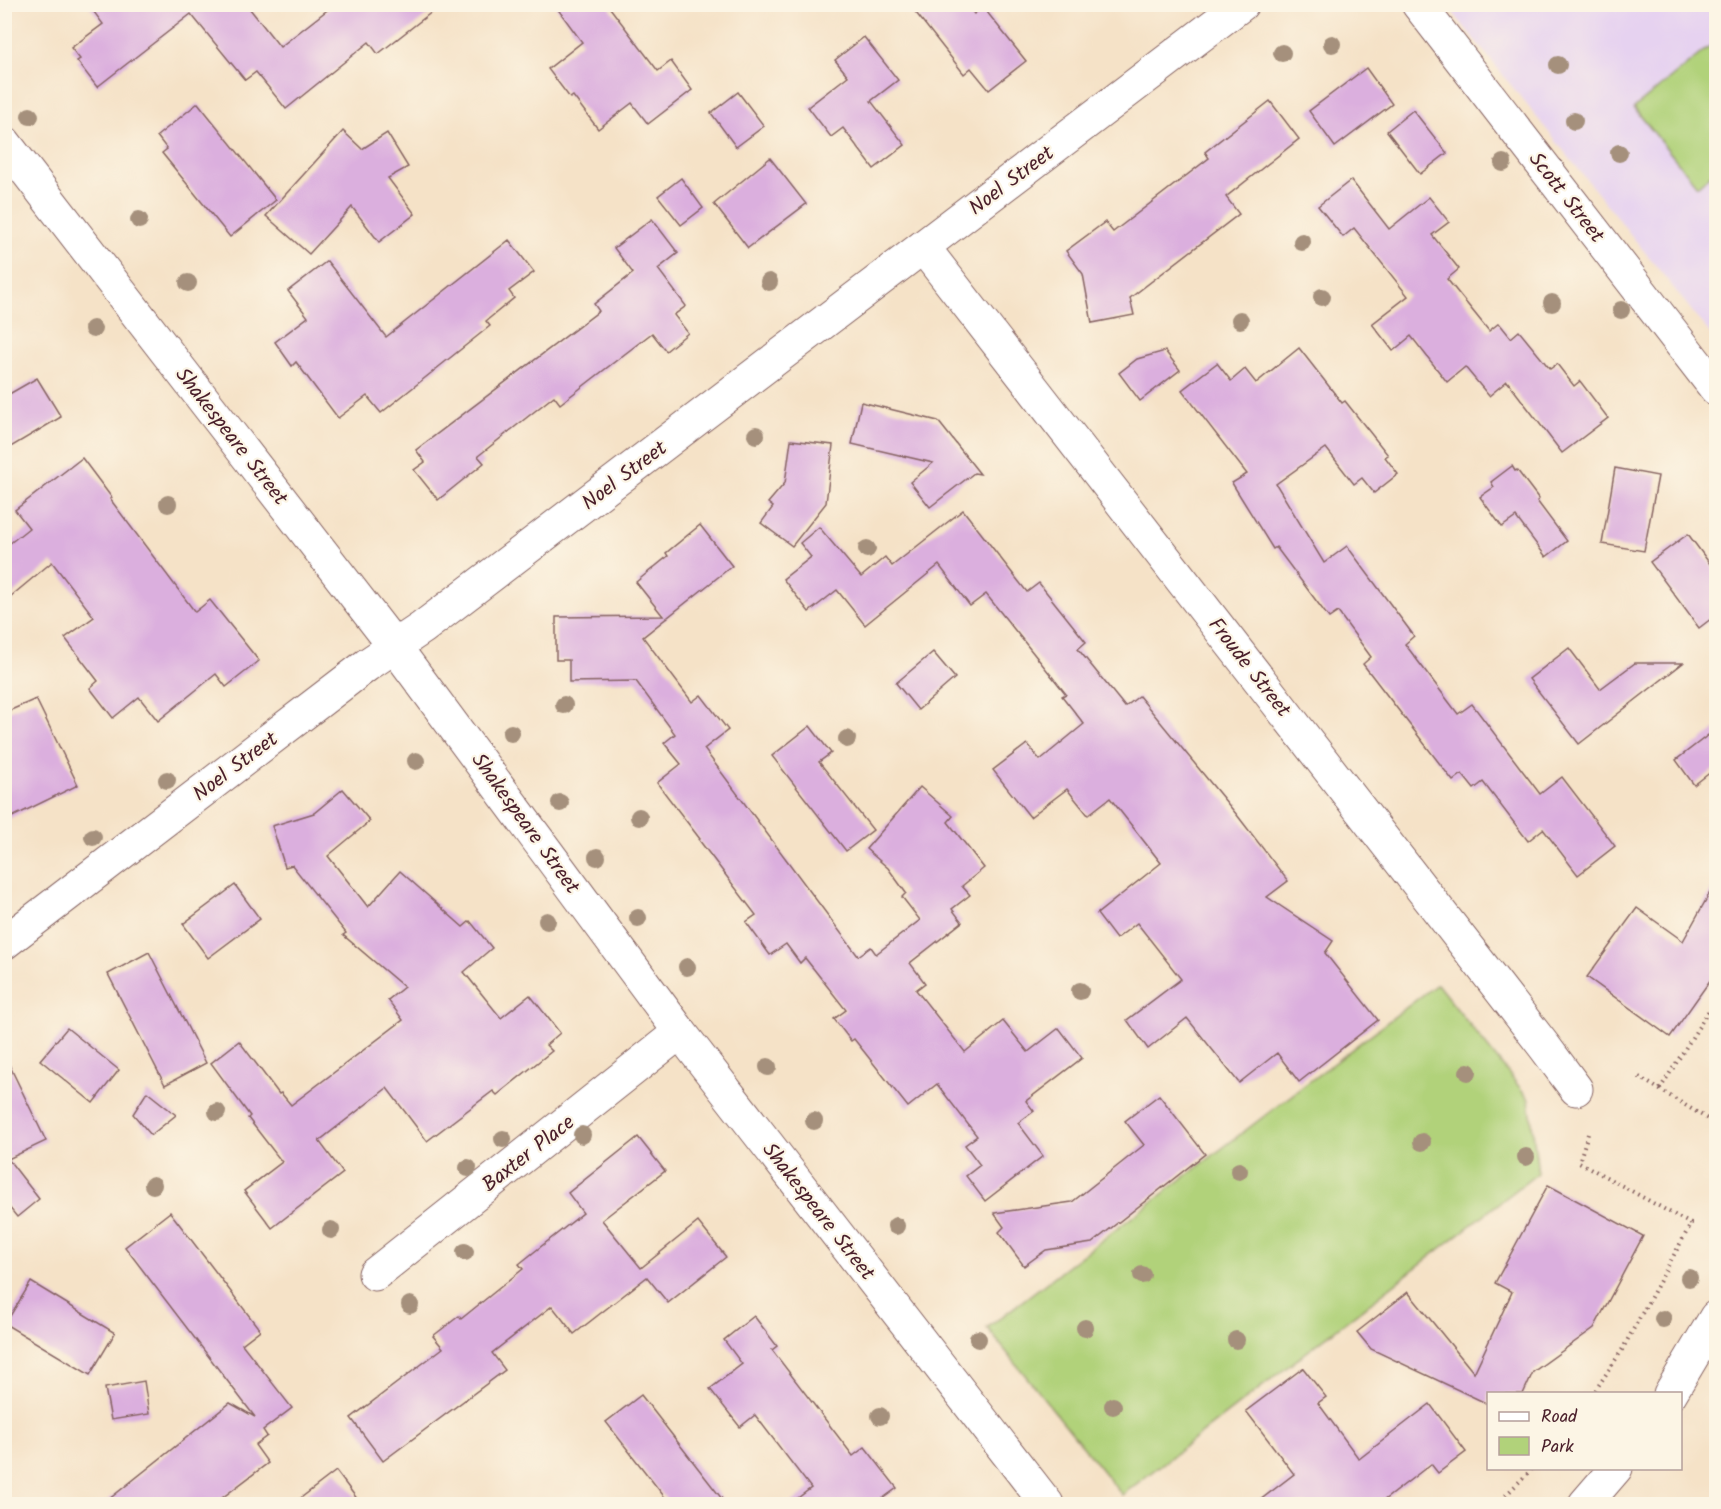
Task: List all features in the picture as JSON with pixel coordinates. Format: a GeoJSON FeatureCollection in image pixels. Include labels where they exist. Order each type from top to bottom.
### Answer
{"type":"FeatureCollection","features":[{"type":"Feature","properties":{"kind":"street","name":"Noel Street"},"geometry":{"type":"LineString","coordinates":[[4,943],[367,665],[395,647],[1242,4]]}},
{"type":"Feature","properties":{"kind":"street","name":"Scott Street"},"geometry":{"type":"LineString","coordinates":[[1418,4],[1716,389]]}},
{"type":"Feature","properties":{"kind":"street","name":"Shakespeare Street"},"geometry":{"type":"LineString","coordinates":[[4,142],[395,647],[680,1032],[1047,1504]]}},
{"type":"Feature","properties":{"kind":"street","name":"Froude Street"},"geometry":{"type":"LineString","coordinates":[[923,247],[1576,1089]]}},
{"type":"Feature","properties":{"kind":"street","name":"Baxter Place"},"geometry":{"type":"LineString","coordinates":[[375,1274],[680,1032]]}},
{"type":"Feature","properties":{"kind":"street"},"geometry":{"type":"LineString","coordinates":[[1671,1392],[1716,1317]]}},
{"type":"Feature","properties":{"kind":"street"},"geometry":{"type":"LineString","coordinates":[[1585,1504],[1614,1470]]}},
{"type":"Feature","properties":{"kind":"path"},"geometry":{"type":"LineString","coordinates":[[1660,1089],[1716,999]]}},
{"type":"Feature","properties":{"kind":"path"},"geometry":{"type":"LineString","coordinates":[[1639,1077],[1716,1124]]}},
{"type":"Feature","properties":{"kind":"path"},"geometry":{"type":"LineString","coordinates":[[1588,1134],[1584,1153],[1579,1162],[1691,1224],[1622,1350],[1594,1392]]}},
{"type":"Feature","properties":{"kind":"path"},"geometry":{"type":"LineString","coordinates":[[1497,1504],[1531,1470]]}},
{"type":"Feature","properties":{"kind":"shaded area"},"geometry":{"type":"Polygon","coordinates":[[[1447,5],[1716,5],[1716,341],[1447,5]]]}},
{"type":"Feature","properties":{"kind":"green space"},"geometry":{"type":"Polygon","coordinates":[[[1716,41],[1716,170],[1697,186],[1634,108],[1716,41]]]}},
{"type":"Feature","properties":{"kind":"green space"},"geometry":{"type":"Polygon","coordinates":[[[1437,984],[1529,1099],[1538,1173],[1122,1495],[987,1328],[1437,984]]]}},
{"type":"Feature","properties":{"kind":"building"},"geometry":{"type":"Polygon","coordinates":[[[88,4],[246,4],[280,47],[335,4],[442,4],[378,54],[369,42],[286,109],[256,72],[245,80],[191,14],[97,87],[77,61],[80,59],[71,48],[103,24],[88,4]]]}},
{"type":"Feature","properties":{"kind":"building"},"geometry":{"type":"Polygon","coordinates":[[[554,4],[607,4],[658,71],[671,61],[692,90],[648,124],[632,103],[598,129],[573,96],[570,98],[548,69],[582,42],[554,4]]]}},
{"type":"Feature","properties":{"kind":"building"},"geometry":{"type":"Polygon","coordinates":[[[909,4],[966,4],[974,14],[983,7],[1026,61],[989,90],[971,68],[964,74],[909,4]]]}},
{"type":"Feature","properties":{"kind":"building"},"geometry":{"type":"Polygon","coordinates":[[[864,37],[898,80],[871,101],[905,145],[874,169],[843,128],[831,137],[808,107],[848,76],[835,60],[864,37]]]}},
{"type":"Feature","properties":{"kind":"building"},"geometry":{"type":"Polygon","coordinates":[[[1366,68],[1392,104],[1335,147],[1309,111],[1366,68]]]}},
{"type":"Feature","properties":{"kind":"building"},"geometry":{"type":"Polygon","coordinates":[[[738,92],[764,126],[736,147],[711,113],[738,92]]]}},
{"type":"Feature","properties":{"kind":"building"},"geometry":{"type":"Polygon","coordinates":[[[1270,101],[1299,139],[1226,197],[1239,214],[1130,298],[1134,315],[1092,323],[1083,274],[1066,251],[1105,222],[1113,232],[1209,158],[1205,152],[1270,101]]]}},
{"type":"Feature","properties":{"kind":"building"},"geometry":{"type":"Polygon","coordinates":[[[198,103],[276,200],[230,237],[162,153],[167,149],[157,136],[198,103]]]}},
{"type":"Feature","properties":{"kind":"building"},"geometry":{"type":"Polygon","coordinates":[[[1413,110],[1447,153],[1420,174],[1387,131],[1413,110]]]}},
{"type":"Feature","properties":{"kind":"building"},"geometry":{"type":"Polygon","coordinates":[[[343,131],[362,149],[387,133],[408,167],[388,178],[415,214],[379,242],[352,207],[309,254],[266,216],[343,131]]]}},
{"type":"Feature","properties":{"kind":"building"},"geometry":{"type":"Polygon","coordinates":[[[770,158],[806,204],[748,248],[714,204],[770,158]]]}},
{"type":"Feature","properties":{"kind":"building"},"geometry":{"type":"Polygon","coordinates":[[[681,178],[703,208],[681,225],[658,196],[681,178]]]}},
{"type":"Feature","properties":{"kind":"building"},"geometry":{"type":"Polygon","coordinates":[[[1351,180],[1389,229],[1429,197],[1449,222],[1432,235],[1459,269],[1447,279],[1489,331],[1499,323],[1511,338],[1519,331],[1550,369],[1557,364],[1574,386],[1580,381],[1608,418],[1562,453],[1507,381],[1489,396],[1465,367],[1447,382],[1411,336],[1393,351],[1372,324],[1408,296],[1354,228],[1343,237],[1318,206],[1351,180]]]}},
{"type":"Feature","properties":{"kind":"building"},"geometry":{"type":"Polygon","coordinates":[[[652,219],[678,253],[658,269],[686,306],[674,315],[688,333],[666,351],[652,333],[560,404],[554,396],[478,456],[484,463],[438,500],[414,470],[425,462],[416,450],[599,311],[594,304],[633,273],[614,248],[652,219]]]}},
{"type":"Feature","properties":{"kind":"building"},"geometry":{"type":"Polygon","coordinates":[[[509,240],[534,272],[509,291],[514,298],[486,321],[490,326],[381,413],[367,396],[338,418],[296,362],[292,366],[275,342],[308,317],[288,291],[327,261],[386,337],[509,240]]]}},
{"type":"Feature","properties":{"kind":"building"},"geometry":{"type":"Polygon","coordinates":[[[1299,348],[1342,403],[1345,401],[1388,455],[1385,457],[1398,474],[1374,493],[1362,478],[1354,484],[1326,448],[1276,484],[1324,563],[1347,546],[1414,636],[1405,644],[1458,714],[1472,704],[1540,794],[1562,777],[1615,846],[1578,875],[1543,829],[1528,841],[1483,782],[1474,789],[1462,774],[1453,781],[1363,664],[1371,657],[1338,612],[1329,618],[1276,547],[1273,549],[1232,483],[1247,474],[1182,390],[1217,363],[1231,381],[1245,369],[1256,383],[1299,348]]]}},
{"type":"Feature","properties":{"kind":"building"},"geometry":{"type":"Polygon","coordinates":[[[1165,351],[1180,370],[1140,401],[1119,373],[1137,359],[1165,351]]]}},
{"type":"Feature","properties":{"kind":"building"},"geometry":{"type":"Polygon","coordinates":[[[37,378],[61,417],[4,451],[4,397],[37,378]]]}},
{"type":"Feature","properties":{"kind":"building"},"geometry":{"type":"Polygon","coordinates":[[[861,402],[938,421],[980,474],[974,473],[930,507],[910,482],[933,463],[852,444],[861,402]]]}},
{"type":"Feature","properties":{"kind":"building"},"geometry":{"type":"Polygon","coordinates":[[[791,440],[833,445],[826,503],[792,546],[761,523],[773,507],[768,503],[785,483],[791,440]]]}},
{"type":"Feature","properties":{"kind":"building"},"geometry":{"type":"Polygon","coordinates":[[[82,458],[195,612],[210,600],[259,661],[226,687],[216,674],[158,721],[139,697],[113,718],[90,688],[98,681],[65,638],[94,617],[52,562],[4,602],[4,548],[29,528],[15,510],[82,458]]]}},
{"type":"Feature","properties":{"kind":"building"},"geometry":{"type":"Polygon","coordinates":[[[1512,466],[1539,499],[1537,501],[1567,541],[1546,557],[1516,517],[1502,527],[1480,497],[1494,487],[1491,482],[1512,466]]]}},
{"type":"Feature","properties":{"kind":"building"},"geometry":{"type":"Polygon","coordinates":[[[1615,468],[1658,476],[1644,551],[1602,544],[1615,468]]]}},
{"type":"Feature","properties":{"kind":"building"},"geometry":{"type":"Polygon","coordinates":[[[963,510],[1027,592],[1039,583],[1086,642],[1078,649],[1125,707],[1139,696],[1237,815],[1288,881],[1267,897],[1333,941],[1325,953],[1378,1020],[1299,1082],[1277,1053],[1239,1083],[1187,1018],[1148,1049],[1127,1020],[1181,979],[1137,923],[1116,939],[1097,914],[1161,863],[1110,798],[1088,815],[1067,789],[1030,817],[993,770],[1027,744],[1040,760],[1084,724],[1062,696],[1066,694],[986,594],[970,606],[939,565],[865,625],[837,590],[809,612],[783,579],[811,557],[800,543],[819,527],[861,577],[885,557],[892,566],[963,510]]]}},
{"type":"Feature","properties":{"kind":"building"},"geometry":{"type":"Polygon","coordinates":[[[700,525],[732,566],[643,637],[692,702],[701,695],[728,730],[704,749],[858,956],[871,947],[876,954],[920,920],[902,897],[906,893],[888,868],[866,849],[920,787],[953,816],[948,822],[984,868],[962,886],[970,895],[952,909],[962,922],[910,963],[925,983],[916,990],[965,1052],[1003,1021],[1028,1052],[1059,1028],[1082,1058],[1026,1101],[1034,1111],[1018,1123],[1043,1156],[985,1201],[966,1176],[980,1165],[965,1145],[977,1136],[937,1084],[908,1107],[854,1039],[851,1041],[834,1019],[846,1010],[805,958],[800,963],[786,944],[770,955],[746,922],[756,915],[657,783],[681,764],[664,743],[675,734],[636,681],[569,682],[569,660],[556,660],[556,617],[663,616],[636,582],[668,556],[666,553],[700,525]]]}},
{"type":"Feature","properties":{"kind":"building"},"geometry":{"type":"Polygon","coordinates":[[[1688,534],[1716,572],[1716,615],[1699,628],[1650,562],[1688,534]]]}},
{"type":"Feature","properties":{"kind":"building"},"geometry":{"type":"Polygon","coordinates":[[[1569,648],[1600,689],[1635,663],[1683,663],[1579,744],[1529,679],[1569,648]]]}},
{"type":"Feature","properties":{"kind":"building"},"geometry":{"type":"Polygon","coordinates":[[[933,652],[955,678],[918,710],[896,683],[933,652]]]}},
{"type":"Feature","properties":{"kind":"building"},"geometry":{"type":"Polygon","coordinates":[[[36,699],[78,785],[4,821],[4,713],[36,699]]]}},
{"type":"Feature","properties":{"kind":"building"},"geometry":{"type":"Polygon","coordinates":[[[810,726],[831,753],[819,762],[873,830],[846,851],[772,756],[810,726]]]}},
{"type":"Feature","properties":{"kind":"building"},"geometry":{"type":"Polygon","coordinates":[[[1716,729],[1716,768],[1694,785],[1676,760],[1716,729]]]}},
{"type":"Feature","properties":{"kind":"building"},"geometry":{"type":"Polygon","coordinates":[[[343,789],[370,821],[328,856],[368,907],[400,871],[463,927],[470,921],[492,948],[464,972],[501,1018],[530,995],[560,1033],[546,1045],[552,1051],[497,1095],[493,1091],[427,1141],[387,1088],[319,1141],[343,1173],[272,1228],[244,1191],[282,1162],[248,1118],[250,1116],[211,1063],[239,1041],[279,1094],[281,1093],[291,1105],[403,1020],[388,1000],[404,987],[343,935],[346,933],[292,865],[285,867],[272,826],[314,813],[343,789]]]}},
{"type":"Feature","properties":{"kind":"building"},"geometry":{"type":"Polygon","coordinates":[[[1716,882],[1716,972],[1670,1037],[1587,977],[1637,908],[1683,941],[1716,882]]]}},
{"type":"Feature","properties":{"kind":"building"},"geometry":{"type":"Polygon","coordinates":[[[235,885],[260,919],[208,958],[183,924],[235,885]]]}},
{"type":"Feature","properties":{"kind":"building"},"geometry":{"type":"Polygon","coordinates":[[[149,952],[206,1063],[165,1085],[108,974],[149,952]]]}},
{"type":"Feature","properties":{"kind":"building"},"geometry":{"type":"Polygon","coordinates":[[[67,1028],[119,1070],[93,1103],[40,1060],[67,1028]]]}},
{"type":"Feature","properties":{"kind":"building"},"geometry":{"type":"Polygon","coordinates":[[[4,1054],[46,1141],[8,1159],[39,1199],[17,1217],[4,1201],[4,1054]]]}},
{"type":"Feature","properties":{"kind":"building"},"geometry":{"type":"Polygon","coordinates":[[[147,1092],[176,1115],[151,1135],[133,1114],[147,1092]]]}},
{"type":"Feature","properties":{"kind":"building"},"geometry":{"type":"Polygon","coordinates":[[[1159,1095],[1205,1154],[1092,1243],[1046,1250],[1024,1266],[999,1232],[1004,1227],[994,1213],[1072,1202],[1144,1145],[1125,1121],[1159,1095]]]}},
{"type":"Feature","properties":{"kind":"building"},"geometry":{"type":"Polygon","coordinates":[[[638,1137],[665,1171],[602,1220],[641,1268],[698,1222],[726,1257],[668,1303],[647,1277],[574,1334],[552,1306],[492,1353],[505,1370],[383,1461],[351,1418],[443,1348],[433,1336],[459,1316],[461,1319],[523,1269],[519,1264],[583,1213],[568,1193],[638,1137]]]}},
{"type":"Feature","properties":{"kind":"building"},"geometry":{"type":"Polygon","coordinates":[[[1548,1185],[1643,1236],[1594,1328],[1533,1372],[1524,1392],[1487,1392],[1487,1404],[1371,1349],[1357,1332],[1408,1292],[1474,1373],[1512,1292],[1495,1283],[1548,1185]]]}},
{"type":"Feature","properties":{"kind":"building"},"geometry":{"type":"Polygon","coordinates":[[[170,1212],[260,1330],[242,1344],[292,1408],[263,1430],[267,1436],[255,1445],[268,1463],[214,1504],[103,1504],[230,1403],[255,1417],[125,1247],[170,1212]]]}},
{"type":"Feature","properties":{"kind":"building"},"geometry":{"type":"Polygon","coordinates":[[[31,1282],[115,1333],[90,1375],[5,1324],[31,1282]]]}},
{"type":"Feature","properties":{"kind":"building"},"geometry":{"type":"Polygon","coordinates":[[[754,1316],[777,1346],[772,1350],[853,1456],[865,1447],[897,1488],[875,1504],[790,1504],[811,1488],[755,1415],[740,1427],[710,1389],[742,1364],[724,1340],[754,1316]]]}},
{"type":"Feature","properties":{"kind":"building"},"geometry":{"type":"Polygon","coordinates":[[[1303,1368],[1326,1397],[1318,1403],[1359,1459],[1430,1404],[1466,1452],[1438,1473],[1431,1464],[1379,1504],[1255,1504],[1294,1474],[1246,1411],[1303,1368]]]}},
{"type":"Feature","properties":{"kind":"building"},"geometry":{"type":"Polygon","coordinates":[[[144,1381],[149,1414],[111,1420],[105,1388],[144,1381]]]}},
{"type":"Feature","properties":{"kind":"building"},"geometry":{"type":"Polygon","coordinates":[[[641,1395],[726,1504],[670,1504],[606,1422],[641,1395]]]}},
{"type":"Feature","properties":{"kind":"building"},"geometry":{"type":"Polygon","coordinates":[[[336,1471],[361,1504],[293,1504],[336,1471]]]}}]}
